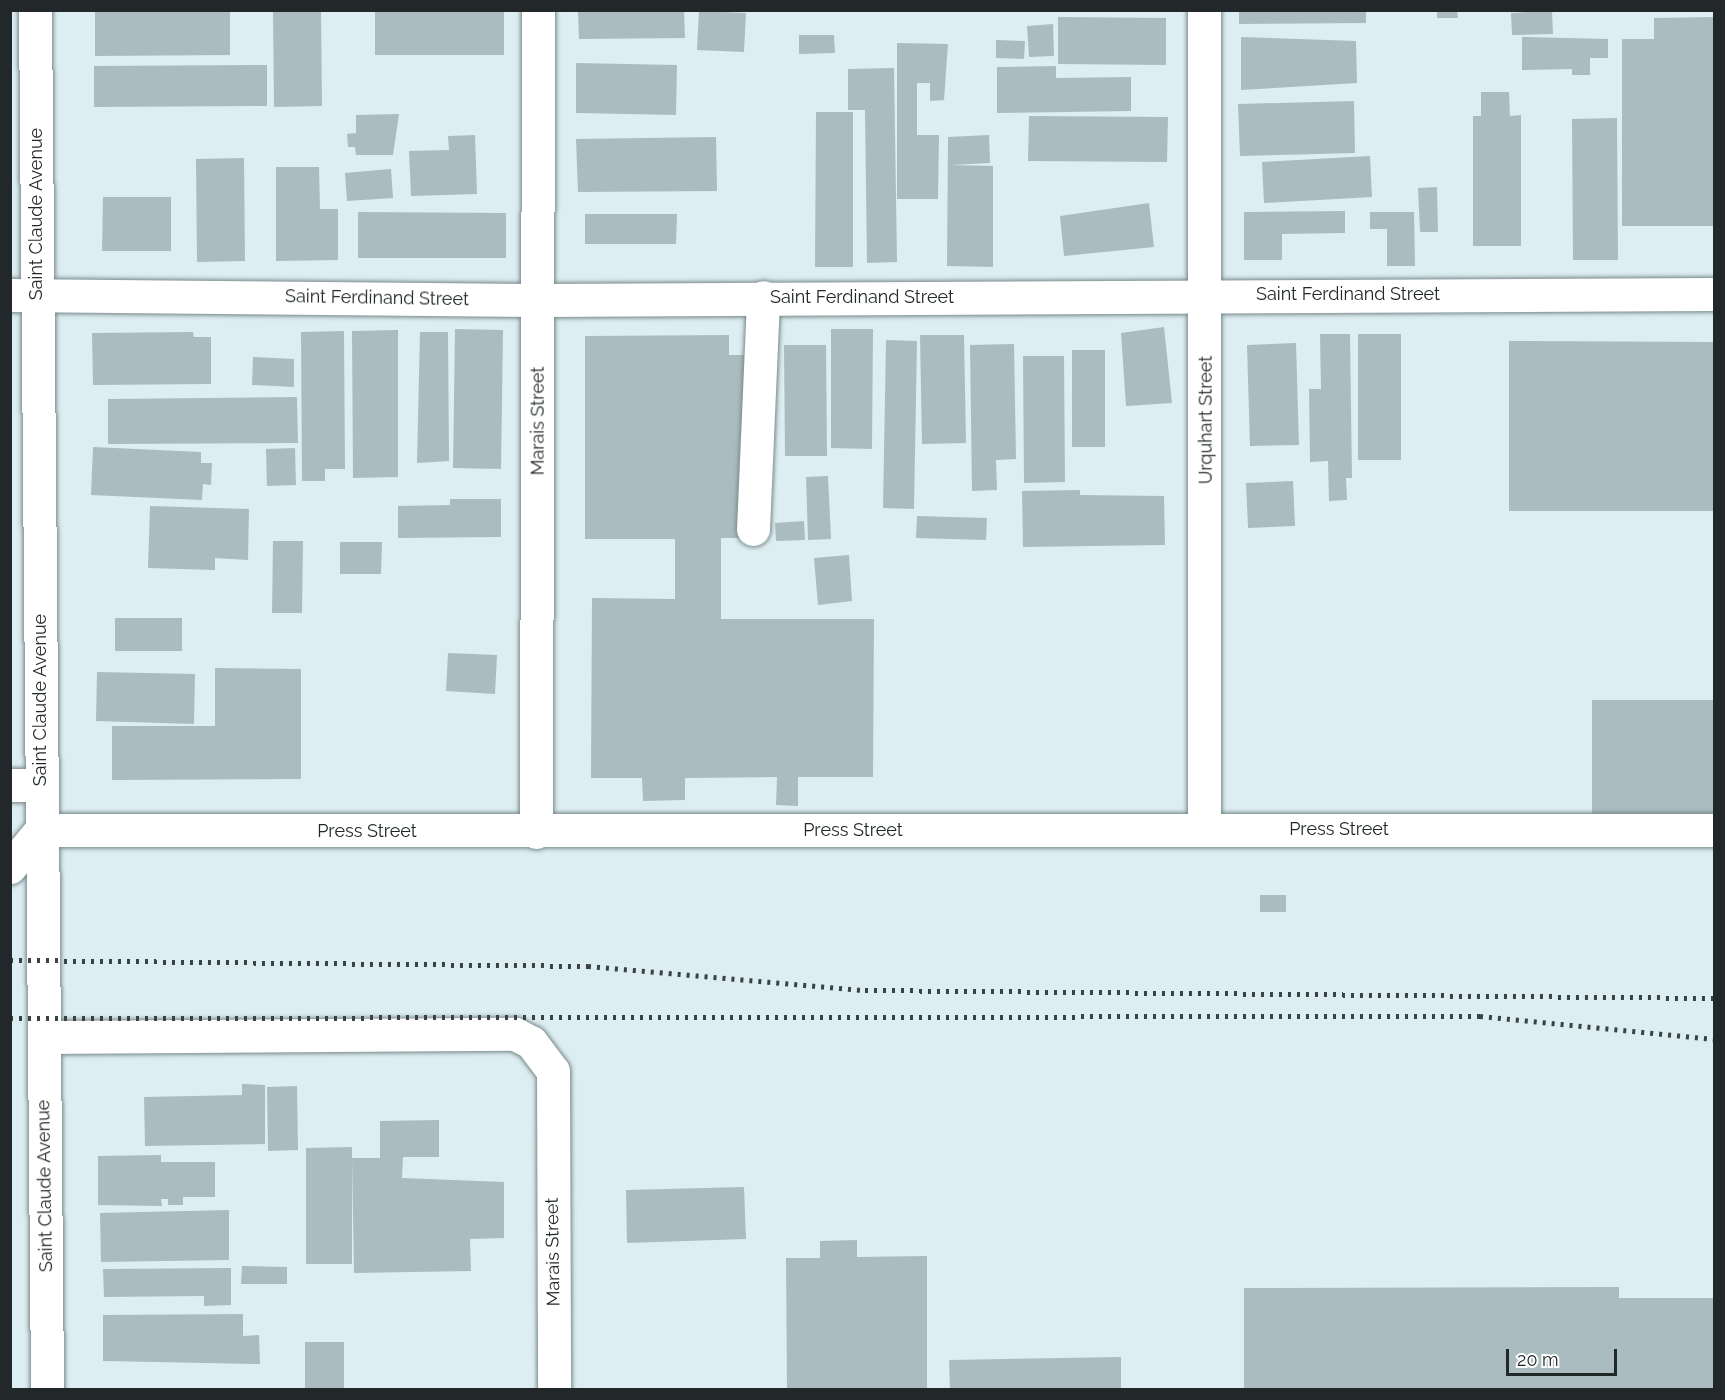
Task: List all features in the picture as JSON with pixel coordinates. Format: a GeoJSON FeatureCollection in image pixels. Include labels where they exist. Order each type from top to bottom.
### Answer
{"type":"FeatureCollection","features":[{"type":"Feature","properties":{"kind":"street","name":"Saint Claude Avenue"},"geometry":{"type":"LineString","coordinates":[[34,10],[23,295],[26,785],[41,830],[47,1389]]}},
{"type":"Feature","properties":{"kind":"street","name":"Marais Street"},"geometry":{"type":"LineString","coordinates":[[536,832],[538,10]]}},
{"type":"Feature","properties":{"kind":"street","name":"Urquhart Street"},"geometry":{"type":"LineString","coordinates":[[1204,10],[1206,294],[1204,829]]}},
{"type":"Feature","properties":{"kind":"street","name":"Saint Ferdinand Street"},"geometry":{"type":"LineString","coordinates":[[23,295],[539,300],[1206,294],[1714,294]]}},
{"type":"Feature","properties":{"kind":"street"},"geometry":{"type":"LineString","coordinates":[[753,529],[763,297]]}},
{"type":"Feature","properties":{"kind":"street","name":"Press Street"},"geometry":{"type":"LineString","coordinates":[[41,830],[536,832],[1204,829],[1714,830]]}},
{"type":"Feature","properties":{"kind":"street"},"geometry":{"type":"LineString","coordinates":[[10,867],[41,830]]}},
{"type":"Feature","properties":{"kind":"street","name":"Marais Street"},"geometry":{"type":"LineString","coordinates":[[44,1037],[515,1034],[531,1042],[553,1071],[554,1389]]}},
{"type":"Feature","properties":{"kind":"building"},"geometry":{"type":"Polygon","coordinates":[[[95,10],[230,10],[230,55],[95,56],[95,10]]]}},
{"type":"Feature","properties":{"kind":"building"},"geometry":{"type":"Polygon","coordinates":[[[273,10],[321,10],[322,106],[274,107],[273,10]]]}},
{"type":"Feature","properties":{"kind":"building"},"geometry":{"type":"Polygon","coordinates":[[[684,10],[685,38],[579,39],[578,12],[684,10]]]}},
{"type":"Feature","properties":{"kind":"building"},"geometry":{"type":"Polygon","coordinates":[[[1239,10],[1366,10],[1366,23],[1239,24],[1239,10]]]}},
{"type":"Feature","properties":{"kind":"building"},"geometry":{"type":"Polygon","coordinates":[[[1437,10],[1457,10],[1458,18],[1437,18],[1437,10]]]}},
{"type":"Feature","properties":{"kind":"building"},"geometry":{"type":"Polygon","coordinates":[[[1552,10],[1553,34],[1512,35],[1511,13],[1552,10]]]}},
{"type":"Feature","properties":{"kind":"building"},"geometry":{"type":"Polygon","coordinates":[[[375,11],[504,11],[504,55],[375,55],[375,11]]]}},
{"type":"Feature","properties":{"kind":"building"},"geometry":{"type":"Polygon","coordinates":[[[699,11],[746,13],[744,52],[697,50],[699,11]]]}},
{"type":"Feature","properties":{"kind":"building"},"geometry":{"type":"Polygon","coordinates":[[[1058,17],[1166,18],[1166,65],[1058,64],[1058,17]]]}},
{"type":"Feature","properties":{"kind":"building"},"geometry":{"type":"Polygon","coordinates":[[[1714,17],[1714,226],[1622,226],[1622,39],[1654,39],[1654,18],[1714,17]]]}},
{"type":"Feature","properties":{"kind":"building"},"geometry":{"type":"Polygon","coordinates":[[[1053,24],[1054,56],[1029,57],[1027,26],[1053,24]]]}},
{"type":"Feature","properties":{"kind":"building"},"geometry":{"type":"Polygon","coordinates":[[[799,35],[834,35],[835,53],[799,54],[799,35]]]}},
{"type":"Feature","properties":{"kind":"building"},"geometry":{"type":"Polygon","coordinates":[[[1241,37],[1356,41],[1357,83],[1241,90],[1241,37]]]}},
{"type":"Feature","properties":{"kind":"building"},"geometry":{"type":"Polygon","coordinates":[[[1522,37],[1608,39],[1608,58],[1590,58],[1590,75],[1572,75],[1572,69],[1522,70],[1522,37]]]}},
{"type":"Feature","properties":{"kind":"building"},"geometry":{"type":"Polygon","coordinates":[[[996,40],[1025,41],[1024,59],[996,58],[996,40]]]}},
{"type":"Feature","properties":{"kind":"building"},"geometry":{"type":"Polygon","coordinates":[[[897,43],[948,44],[944,100],[930,101],[930,83],[917,83],[917,135],[939,135],[938,199],[897,199],[897,43]]]}},
{"type":"Feature","properties":{"kind":"building"},"geometry":{"type":"Polygon","coordinates":[[[576,63],[677,65],[676,115],[576,113],[576,63]]]}},
{"type":"Feature","properties":{"kind":"building"},"geometry":{"type":"Polygon","coordinates":[[[267,65],[267,106],[94,107],[94,66],[267,65]]]}},
{"type":"Feature","properties":{"kind":"building"},"geometry":{"type":"Polygon","coordinates":[[[1056,66],[1056,78],[1131,77],[1131,111],[997,113],[997,67],[1056,66]]]}},
{"type":"Feature","properties":{"kind":"building"},"geometry":{"type":"Polygon","coordinates":[[[894,68],[897,262],[867,263],[865,110],[848,110],[848,69],[894,68]]]}},
{"type":"Feature","properties":{"kind":"building"},"geometry":{"type":"Polygon","coordinates":[[[1481,92],[1509,92],[1510,116],[1521,115],[1521,246],[1473,246],[1473,116],[1481,116],[1481,92]]]}},
{"type":"Feature","properties":{"kind":"building"},"geometry":{"type":"Polygon","coordinates":[[[1354,101],[1355,153],[1240,156],[1238,104],[1354,101]]]}},
{"type":"Feature","properties":{"kind":"building"},"geometry":{"type":"Polygon","coordinates":[[[816,112],[853,112],[853,267],[815,267],[816,112]]]}},
{"type":"Feature","properties":{"kind":"building"},"geometry":{"type":"Polygon","coordinates":[[[399,114],[393,155],[356,155],[355,147],[348,147],[347,134],[356,133],[356,115],[399,114]]]}},
{"type":"Feature","properties":{"kind":"building"},"geometry":{"type":"Polygon","coordinates":[[[1029,116],[1168,117],[1167,162],[1028,161],[1029,116]]]}},
{"type":"Feature","properties":{"kind":"building"},"geometry":{"type":"Polygon","coordinates":[[[1617,118],[1618,260],[1573,260],[1572,119],[1617,118]]]}},
{"type":"Feature","properties":{"kind":"building"},"geometry":{"type":"Polygon","coordinates":[[[475,135],[477,194],[411,196],[409,151],[449,150],[448,136],[475,135]]]}},
{"type":"Feature","properties":{"kind":"building"},"geometry":{"type":"Polygon","coordinates":[[[989,135],[990,163],[951,165],[993,166],[993,267],[947,266],[948,137],[989,135]]]}},
{"type":"Feature","properties":{"kind":"building"},"geometry":{"type":"Polygon","coordinates":[[[716,137],[717,191],[578,192],[576,139],[716,137]]]}},
{"type":"Feature","properties":{"kind":"building"},"geometry":{"type":"Polygon","coordinates":[[[1370,156],[1372,197],[1264,203],[1262,162],[1370,156]]]}},
{"type":"Feature","properties":{"kind":"building"},"geometry":{"type":"Polygon","coordinates":[[[244,158],[245,261],[197,262],[196,159],[244,158]]]}},
{"type":"Feature","properties":{"kind":"building"},"geometry":{"type":"Polygon","coordinates":[[[276,167],[319,167],[320,209],[338,209],[338,260],[276,261],[276,167]]]}},
{"type":"Feature","properties":{"kind":"building"},"geometry":{"type":"Polygon","coordinates":[[[391,169],[393,198],[347,201],[345,173],[391,169]]]}},
{"type":"Feature","properties":{"kind":"building"},"geometry":{"type":"Polygon","coordinates":[[[1437,187],[1438,232],[1420,232],[1418,188],[1437,187]]]}},
{"type":"Feature","properties":{"kind":"building"},"geometry":{"type":"Polygon","coordinates":[[[103,197],[171,197],[171,251],[102,251],[103,197]]]}},
{"type":"Feature","properties":{"kind":"building"},"geometry":{"type":"Polygon","coordinates":[[[1149,203],[1154,247],[1064,256],[1060,216],[1149,203]]]}},
{"type":"Feature","properties":{"kind":"building"},"geometry":{"type":"Polygon","coordinates":[[[1345,211],[1345,233],[1282,234],[1282,260],[1244,260],[1244,212],[1345,211]]]}},
{"type":"Feature","properties":{"kind":"building"},"geometry":{"type":"Polygon","coordinates":[[[358,212],[506,213],[506,258],[358,258],[358,212]]]}},
{"type":"Feature","properties":{"kind":"building"},"geometry":{"type":"Polygon","coordinates":[[[1370,212],[1414,212],[1415,266],[1387,266],[1387,229],[1370,229],[1370,212]]]}},
{"type":"Feature","properties":{"kind":"building"},"geometry":{"type":"Polygon","coordinates":[[[585,214],[677,214],[676,244],[585,244],[585,214]]]}},
{"type":"Feature","properties":{"kind":"building"},"geometry":{"type":"Polygon","coordinates":[[[1164,327],[1172,403],[1126,406],[1121,333],[1164,327]]]}},
{"type":"Feature","properties":{"kind":"building"},"geometry":{"type":"Polygon","coordinates":[[[455,329],[503,330],[501,469],[453,468],[455,329]]]}},
{"type":"Feature","properties":{"kind":"building"},"geometry":{"type":"Polygon","coordinates":[[[831,329],[873,329],[872,449],[831,448],[831,329]]]}},
{"type":"Feature","properties":{"kind":"building"},"geometry":{"type":"Polygon","coordinates":[[[398,330],[398,477],[353,478],[352,331],[398,330]]]}},
{"type":"Feature","properties":{"kind":"building"},"geometry":{"type":"Polygon","coordinates":[[[344,331],[345,469],[325,469],[325,481],[302,481],[301,332],[344,331]]]}},
{"type":"Feature","properties":{"kind":"building"},"geometry":{"type":"Polygon","coordinates":[[[193,332],[194,337],[211,337],[211,384],[93,385],[92,333],[193,332]]]}},
{"type":"Feature","properties":{"kind":"building"},"geometry":{"type":"Polygon","coordinates":[[[420,332],[448,332],[449,461],[417,463],[420,332]]]}},
{"type":"Feature","properties":{"kind":"building"},"geometry":{"type":"Polygon","coordinates":[[[1320,334],[1350,334],[1352,478],[1346,478],[1347,500],[1329,501],[1328,461],[1310,462],[1309,389],[1321,389],[1320,334]]]}},
{"type":"Feature","properties":{"kind":"building"},"geometry":{"type":"Polygon","coordinates":[[[1358,334],[1401,334],[1401,460],[1358,460],[1358,334]]]}},
{"type":"Feature","properties":{"kind":"building"},"geometry":{"type":"Polygon","coordinates":[[[729,335],[729,355],[748,355],[748,538],[721,538],[721,619],[874,619],[873,777],[798,777],[798,806],[776,805],[777,777],[685,778],[685,800],[643,801],[642,778],[591,778],[592,598],[675,599],[675,539],[585,539],[585,336],[729,335]]]}},
{"type":"Feature","properties":{"kind":"building"},"geometry":{"type":"Polygon","coordinates":[[[920,335],[964,335],[966,443],[922,444],[920,335]]]}},
{"type":"Feature","properties":{"kind":"building"},"geometry":{"type":"Polygon","coordinates":[[[886,340],[917,341],[914,509],[883,508],[886,340]]]}},
{"type":"Feature","properties":{"kind":"building"},"geometry":{"type":"Polygon","coordinates":[[[1509,341],[1714,342],[1714,511],[1509,511],[1509,341]]]}},
{"type":"Feature","properties":{"kind":"building"},"geometry":{"type":"Polygon","coordinates":[[[1296,343],[1299,445],[1250,446],[1247,345],[1296,343]]]}},
{"type":"Feature","properties":{"kind":"building"},"geometry":{"type":"Polygon","coordinates":[[[1014,344],[1016,459],[996,460],[997,490],[972,491],[970,345],[1014,344]]]}},
{"type":"Feature","properties":{"kind":"building"},"geometry":{"type":"Polygon","coordinates":[[[784,345],[826,345],[827,456],[785,456],[784,345]]]}},
{"type":"Feature","properties":{"kind":"building"},"geometry":{"type":"Polygon","coordinates":[[[1072,350],[1105,350],[1105,447],[1072,447],[1072,350]]]}},
{"type":"Feature","properties":{"kind":"building"},"geometry":{"type":"Polygon","coordinates":[[[1023,356],[1064,356],[1065,482],[1024,483],[1023,356]]]}},
{"type":"Feature","properties":{"kind":"building"},"geometry":{"type":"Polygon","coordinates":[[[253,357],[294,359],[294,387],[252,385],[253,357]]]}},
{"type":"Feature","properties":{"kind":"building"},"geometry":{"type":"Polygon","coordinates":[[[297,397],[298,443],[108,444],[108,399],[297,397]]]}},
{"type":"Feature","properties":{"kind":"building"},"geometry":{"type":"Polygon","coordinates":[[[93,447],[201,452],[201,463],[212,463],[211,485],[203,484],[202,500],[91,495],[93,447]]]}},
{"type":"Feature","properties":{"kind":"building"},"geometry":{"type":"Polygon","coordinates":[[[295,448],[296,485],[267,486],[266,449],[295,448]]]}},
{"type":"Feature","properties":{"kind":"building"},"geometry":{"type":"Polygon","coordinates":[[[828,476],[831,539],[808,540],[806,477],[828,476]]]}},
{"type":"Feature","properties":{"kind":"building"},"geometry":{"type":"Polygon","coordinates":[[[1293,481],[1295,526],[1248,528],[1246,483],[1293,481]]]}},
{"type":"Feature","properties":{"kind":"building"},"geometry":{"type":"Polygon","coordinates":[[[1080,490],[1080,495],[1164,496],[1165,545],[1023,547],[1022,491],[1080,490]]]}},
{"type":"Feature","properties":{"kind":"building"},"geometry":{"type":"Polygon","coordinates":[[[450,499],[501,499],[501,537],[398,538],[398,506],[450,505],[450,499]]]}},
{"type":"Feature","properties":{"kind":"building"},"geometry":{"type":"Polygon","coordinates":[[[150,506],[249,509],[248,560],[215,558],[215,570],[148,568],[150,506]]]}},
{"type":"Feature","properties":{"kind":"building"},"geometry":{"type":"Polygon","coordinates":[[[917,516],[987,518],[986,540],[916,538],[917,516]]]}},
{"type":"Feature","properties":{"kind":"building"},"geometry":{"type":"Polygon","coordinates":[[[804,521],[805,540],[776,541],[775,523],[804,521]]]}},
{"type":"Feature","properties":{"kind":"building"},"geometry":{"type":"Polygon","coordinates":[[[273,541],[303,541],[302,613],[272,613],[273,541]]]}},
{"type":"Feature","properties":{"kind":"building"},"geometry":{"type":"Polygon","coordinates":[[[340,542],[382,542],[381,574],[340,574],[340,542]]]}},
{"type":"Feature","properties":{"kind":"building"},"geometry":{"type":"Polygon","coordinates":[[[849,555],[852,601],[818,605],[814,558],[849,555]]]}},
{"type":"Feature","properties":{"kind":"building"},"geometry":{"type":"Polygon","coordinates":[[[115,618],[182,618],[182,651],[115,651],[115,618]]]}},
{"type":"Feature","properties":{"kind":"building"},"geometry":{"type":"Polygon","coordinates":[[[448,653],[497,655],[495,694],[446,691],[448,653]]]}},
{"type":"Feature","properties":{"kind":"building"},"geometry":{"type":"Polygon","coordinates":[[[215,668],[301,669],[301,779],[112,780],[112,726],[215,726],[215,668]]]}},
{"type":"Feature","properties":{"kind":"building"},"geometry":{"type":"Polygon","coordinates":[[[97,672],[195,674],[194,724],[96,721],[97,672]]]}},
{"type":"Feature","properties":{"kind":"building"},"geometry":{"type":"Polygon","coordinates":[[[1592,700],[1714,700],[1714,818],[1592,818],[1592,700]]]}},
{"type":"Feature","properties":{"kind":"building"},"geometry":{"type":"Polygon","coordinates":[[[1260,895],[1286,895],[1286,912],[1260,912],[1260,895]]]}},
{"type":"Feature","properties":{"kind":"building"},"geometry":{"type":"Polygon","coordinates":[[[242,1084],[265,1085],[265,1144],[145,1146],[144,1097],[242,1095],[242,1084]]]}},
{"type":"Feature","properties":{"kind":"building"},"geometry":{"type":"Polygon","coordinates":[[[297,1086],[298,1150],[268,1151],[267,1087],[297,1086]]]}},
{"type":"Feature","properties":{"kind":"building"},"geometry":{"type":"Polygon","coordinates":[[[439,1120],[439,1157],[403,1157],[402,1178],[504,1182],[504,1238],[470,1239],[471,1271],[354,1273],[352,1160],[352,1264],[306,1264],[306,1148],[352,1147],[352,1158],[380,1158],[380,1121],[439,1120]]]}},
{"type":"Feature","properties":{"kind":"building"},"geometry":{"type":"Polygon","coordinates":[[[161,1155],[161,1162],[215,1162],[215,1197],[183,1197],[183,1205],[168,1205],[168,1199],[161,1199],[162,1206],[98,1205],[98,1156],[161,1155]]]}},
{"type":"Feature","properties":{"kind":"building"},"geometry":{"type":"Polygon","coordinates":[[[744,1187],[746,1239],[627,1243],[626,1190],[744,1187]]]}},
{"type":"Feature","properties":{"kind":"building"},"geometry":{"type":"Polygon","coordinates":[[[229,1210],[229,1260],[101,1262],[100,1213],[229,1210]]]}},
{"type":"Feature","properties":{"kind":"building"},"geometry":{"type":"Polygon","coordinates":[[[857,1240],[857,1257],[927,1256],[927,1390],[787,1390],[786,1258],[820,1258],[820,1241],[857,1240]]]}},
{"type":"Feature","properties":{"kind":"building"},"geometry":{"type":"Polygon","coordinates":[[[242,1266],[287,1267],[287,1284],[241,1284],[242,1266]]]}},
{"type":"Feature","properties":{"kind":"building"},"geometry":{"type":"Polygon","coordinates":[[[231,1268],[231,1305],[204,1306],[204,1296],[104,1297],[103,1269],[231,1268]]]}},
{"type":"Feature","properties":{"kind":"building"},"geometry":{"type":"Polygon","coordinates":[[[1619,1287],[1619,1298],[1714,1298],[1714,1390],[1244,1390],[1244,1288],[1619,1287]]]}},
{"type":"Feature","properties":{"kind":"building"},"geometry":{"type":"Polygon","coordinates":[[[243,1314],[243,1336],[259,1335],[260,1364],[103,1361],[103,1315],[243,1314]]]}},
{"type":"Feature","properties":{"kind":"building"},"geometry":{"type":"Polygon","coordinates":[[[305,1342],[344,1342],[344,1390],[305,1390],[305,1342]]]}},
{"type":"Feature","properties":{"kind":"building"},"geometry":{"type":"Polygon","coordinates":[[[1121,1357],[1121,1390],[950,1390],[949,1360],[1121,1357]]]}},
{"type":"Feature","properties":{"kind":"railway"},"geometry":{"type":"LineString","coordinates":[[10,960],[588,966],[865,990],[1714,998]]}},
{"type":"Feature","properties":{"kind":"railway"},"geometry":{"type":"LineString","coordinates":[[10,1018],[1480,1016],[1714,1039]]}}]}
